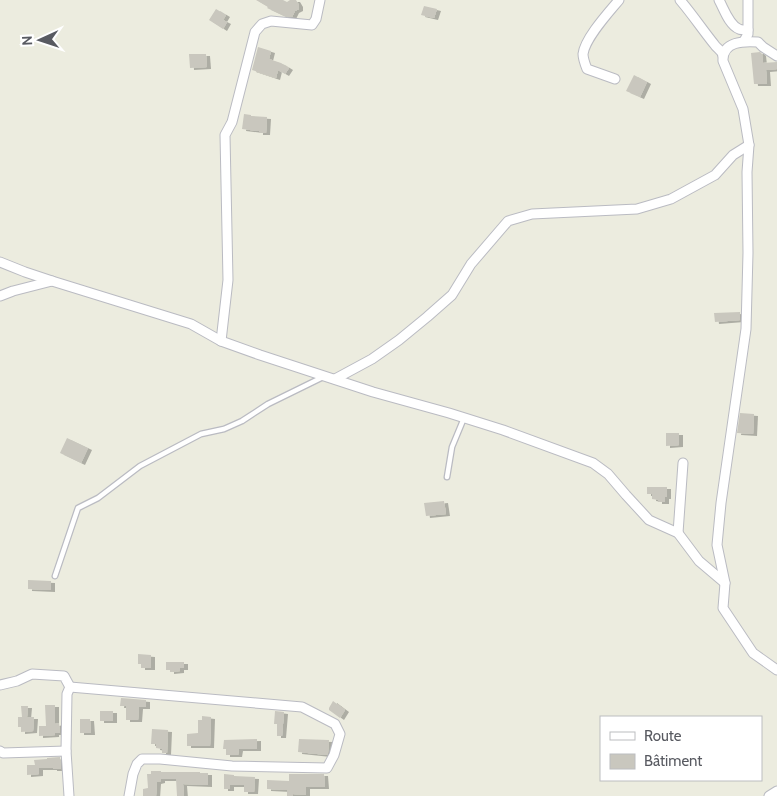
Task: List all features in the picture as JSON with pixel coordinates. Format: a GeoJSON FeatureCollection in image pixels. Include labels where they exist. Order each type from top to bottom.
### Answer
{"type":"FeatureCollection","features":[{"type":"Feature","properties":{"kind":"street"},"geometry":{"type":"LineString","coordinates":[[221,341],[228,280],[225,135],[232,122],[255,32],[262,24],[271,21],[312,25],[316,19],[320,0]]}},
{"type":"Feature","properties":{"kind":"street"},"geometry":{"type":"LineString","coordinates":[[615,79],[587,69],[583,54],[586,45],[598,26],[619,0]]}},
{"type":"Feature","properties":{"kind":"street"},"geometry":{"type":"LineString","coordinates":[[680,0],[715,46],[722,52],[723,61],[742,109],[749,145],[747,172],[748,253],[746,329],[721,503],[717,545],[724,583],[723,608],[754,653],[777,670]]}},
{"type":"Feature","properties":{"kind":"street"},"geometry":{"type":"LineString","coordinates":[[720,0],[731,22],[740,30],[748,30]]}},
{"type":"Feature","properties":{"kind":"street"},"geometry":{"type":"LineString","coordinates":[[744,42],[748,34],[748,0]]}},
{"type":"Feature","properties":{"kind":"street"},"geometry":{"type":"LineString","coordinates":[[723,56],[732,44],[744,42],[758,42],[777,56]]}},
{"type":"Feature","properties":{"kind":"street"},"geometry":{"type":"LineString","coordinates":[[335,379],[372,359],[399,340],[452,295],[471,264],[508,221],[532,214],[637,209],[671,199],[715,175],[733,155],[749,145]]}},
{"type":"Feature","properties":{"kind":"street"},"geometry":{"type":"LineString","coordinates":[[0,262],[52,281],[191,324],[221,341],[260,355],[373,392],[503,430],[593,463],[608,474],[649,520],[678,533],[699,561],[724,583]]}},
{"type":"Feature","properties":{"kind":"street"},"geometry":{"type":"LineString","coordinates":[[0,296],[52,281]]}},
{"type":"Feature","properties":{"kind":"street"},"geometry":{"type":"LineString","coordinates":[[678,533],[683,463]]}},
{"type":"Feature","properties":{"kind":"street"},"geometry":{"type":"LineString","coordinates":[[0,685],[17,681],[32,674],[64,676],[70,687]]}},
{"type":"Feature","properties":{"kind":"street"},"geometry":{"type":"LineString","coordinates":[[69,796],[66,751],[67,694],[70,687]]}},
{"type":"Feature","properties":{"kind":"street"},"geometry":{"type":"LineString","coordinates":[[70,687],[302,707],[336,724],[340,734],[334,754],[327,768],[232,766],[142,759],[137,764],[133,774],[129,796]]}},
{"type":"Feature","properties":{"kind":"street"},"geometry":{"type":"LineString","coordinates":[[0,751],[3,753],[66,751]]}},
{"type":"Feature","properties":{"kind":"street"},"geometry":{"type":"LineString","coordinates":[[769,796],[777,791]]}},
{"type":"Feature","properties":{"kind":"lane"},"geometry":{"type":"LineString","coordinates":[[55,576],[78,508],[98,498],[140,466],[201,434],[224,429],[324,376]]}},
{"type":"Feature","properties":{"kind":"lane"},"geometry":{"type":"LineString","coordinates":[[447,477],[452,446],[464,418]]}},
{"type":"Feature","properties":{"kind":"building"},"geometry":{"type":"Polygon","coordinates":[[[256,0],[283,0],[287,2],[296,0],[299,9],[295,11],[292,17],[284,16],[256,0]]]}},
{"type":"Feature","properties":{"kind":"building"},"geometry":{"type":"Polygon","coordinates":[[[424,6],[437,9],[434,18],[421,15],[424,6]]]}},
{"type":"Feature","properties":{"kind":"building"},"geometry":{"type":"Polygon","coordinates":[[[216,9],[226,15],[223,20],[227,22],[223,29],[209,20],[216,9]]]}},
{"type":"Feature","properties":{"kind":"building"},"geometry":{"type":"Polygon","coordinates":[[[258,47],[271,51],[269,59],[289,68],[285,74],[278,70],[276,78],[252,70],[258,47]]]}},
{"type":"Feature","properties":{"kind":"building"},"geometry":{"type":"Polygon","coordinates":[[[760,52],[763,63],[777,62],[777,69],[766,70],[767,84],[754,84],[751,53],[760,52]]]}},
{"type":"Feature","properties":{"kind":"building"},"geometry":{"type":"Polygon","coordinates":[[[189,54],[206,54],[207,67],[190,68],[189,54]]]}},
{"type":"Feature","properties":{"kind":"building"},"geometry":{"type":"Polygon","coordinates":[[[634,75],[647,82],[640,97],[626,91],[634,75]]]}},
{"type":"Feature","properties":{"kind":"building"},"geometry":{"type":"Polygon","coordinates":[[[244,114],[267,117],[266,133],[242,129],[244,114]]]}},
{"type":"Feature","properties":{"kind":"building"},"geometry":{"type":"Polygon","coordinates":[[[740,312],[740,320],[715,322],[714,313],[740,312]]]}},
{"type":"Feature","properties":{"kind":"building"},"geometry":{"type":"Polygon","coordinates":[[[740,413],[754,414],[753,434],[737,433],[740,413]]]}},
{"type":"Feature","properties":{"kind":"building"},"geometry":{"type":"Polygon","coordinates":[[[666,433],[679,433],[679,445],[666,446],[666,433]]]}},
{"type":"Feature","properties":{"kind":"building"},"geometry":{"type":"Polygon","coordinates":[[[67,438],[88,448],[81,463],[60,453],[67,438]]]}},
{"type":"Feature","properties":{"kind":"building"},"geometry":{"type":"Polygon","coordinates":[[[647,487],[667,487],[665,502],[658,502],[658,500],[652,499],[652,494],[647,494],[647,487]]]}},
{"type":"Feature","properties":{"kind":"building"},"geometry":{"type":"Polygon","coordinates":[[[444,501],[446,514],[426,516],[424,503],[444,501]]]}},
{"type":"Feature","properties":{"kind":"building"},"geometry":{"type":"Polygon","coordinates":[[[28,580],[51,581],[51,590],[28,589],[28,580]]]}},
{"type":"Feature","properties":{"kind":"building"},"geometry":{"type":"Polygon","coordinates":[[[138,654],[151,655],[151,668],[141,668],[141,664],[138,664],[138,654]]]}},
{"type":"Feature","properties":{"kind":"building"},"geometry":{"type":"Polygon","coordinates":[[[166,662],[184,662],[184,668],[180,668],[180,671],[170,672],[170,670],[166,670],[166,662]]]}},
{"type":"Feature","properties":{"kind":"building"},"geometry":{"type":"Polygon","coordinates":[[[121,698],[146,700],[146,707],[139,707],[138,720],[126,720],[126,706],[120,706],[121,698]]]}},
{"type":"Feature","properties":{"kind":"building"},"geometry":{"type":"Polygon","coordinates":[[[333,701],[345,710],[340,718],[329,710],[333,701]]]}},
{"type":"Feature","properties":{"kind":"building"},"geometry":{"type":"Polygon","coordinates":[[[45,705],[55,705],[55,724],[59,723],[60,733],[39,736],[39,726],[46,726],[45,705]]]}},
{"type":"Feature","properties":{"kind":"building"},"geometry":{"type":"Polygon","coordinates":[[[21,706],[28,706],[27,717],[34,717],[33,731],[21,732],[21,727],[18,727],[18,717],[22,717],[21,706]]]}},
{"type":"Feature","properties":{"kind":"building"},"geometry":{"type":"Polygon","coordinates":[[[100,711],[113,711],[113,721],[100,721],[100,711]]]}},
{"type":"Feature","properties":{"kind":"building"},"geometry":{"type":"Polygon","coordinates":[[[275,711],[284,712],[282,736],[277,736],[277,724],[274,724],[275,711]]]}},
{"type":"Feature","properties":{"kind":"building"},"geometry":{"type":"Polygon","coordinates":[[[202,716],[211,717],[210,746],[187,746],[187,734],[198,733],[198,720],[202,720],[202,716]]]}},
{"type":"Feature","properties":{"kind":"building"},"geometry":{"type":"Polygon","coordinates":[[[80,719],[90,719],[91,733],[80,733],[80,719]]]}},
{"type":"Feature","properties":{"kind":"building"},"geometry":{"type":"Polygon","coordinates":[[[152,729],[168,730],[167,753],[162,753],[162,749],[156,748],[156,744],[151,744],[152,729]]]}},
{"type":"Feature","properties":{"kind":"building"},"geometry":{"type":"Polygon","coordinates":[[[257,739],[257,749],[239,749],[238,755],[226,755],[226,749],[223,749],[224,740],[257,739]]]}},
{"type":"Feature","properties":{"kind":"building"},"geometry":{"type":"Polygon","coordinates":[[[299,739],[329,740],[327,755],[298,752],[299,739]]]}},
{"type":"Feature","properties":{"kind":"building"},"geometry":{"type":"Polygon","coordinates":[[[60,757],[61,769],[39,768],[39,774],[27,775],[27,765],[35,765],[34,760],[60,757]]]}},
{"type":"Feature","properties":{"kind":"building"},"geometry":{"type":"Polygon","coordinates":[[[151,771],[208,773],[208,785],[183,784],[184,796],[177,796],[176,779],[161,779],[161,781],[157,782],[156,796],[143,796],[143,789],[148,788],[147,774],[151,774],[151,771]]]}},
{"type":"Feature","properties":{"kind":"building"},"geometry":{"type":"Polygon","coordinates":[[[224,774],[255,777],[254,792],[244,792],[244,785],[230,785],[230,789],[224,789],[224,774]]]}},
{"type":"Feature","properties":{"kind":"building"},"geometry":{"type":"Polygon","coordinates":[[[289,774],[324,774],[325,787],[306,787],[306,795],[293,794],[293,796],[287,796],[287,790],[267,789],[267,780],[289,781],[289,774]]]}}]}
